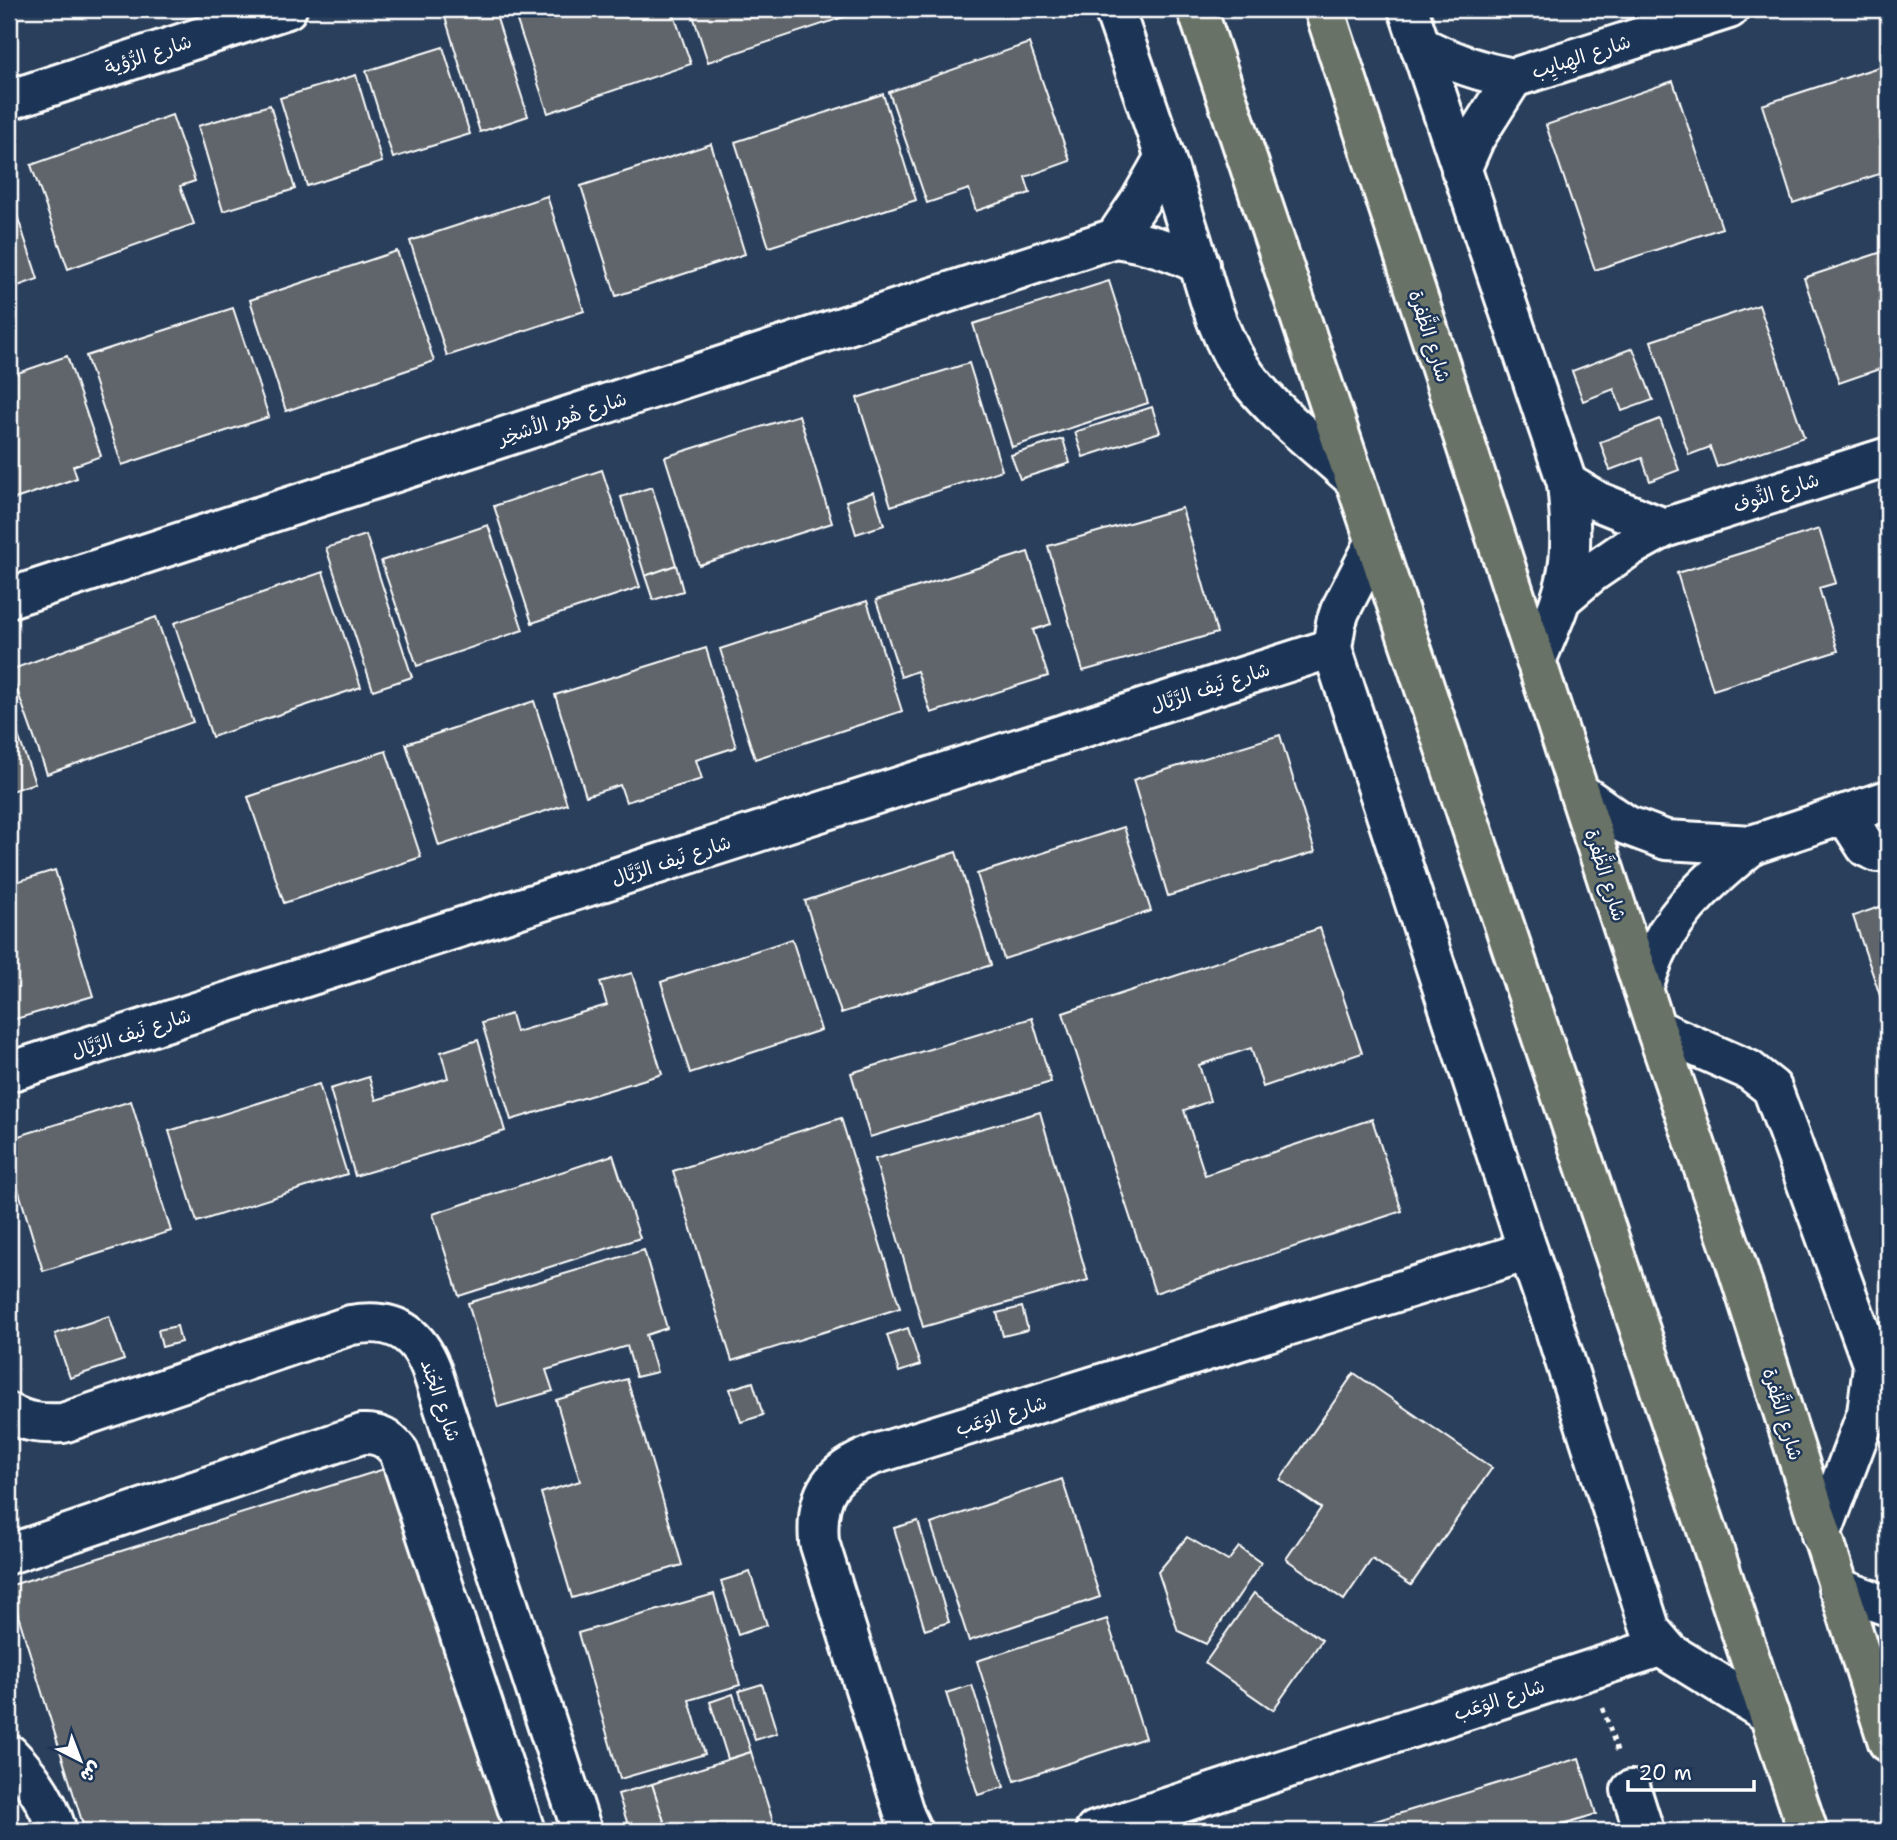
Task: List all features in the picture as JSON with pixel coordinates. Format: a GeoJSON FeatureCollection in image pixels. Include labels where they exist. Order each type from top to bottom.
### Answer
{"type":"FeatureCollection","features":[{"type":"Feature","properties":{"kind":"main road"},"geometry":{"type":"LineString","coordinates":[[1197,9],[1808,1831]]}},
{"type":"Feature","properties":{"kind":"main road","name":"شارع الظَّفرة"},"geometry":{"type":"LineString","coordinates":[[1324,9],[1656,1029],[1735,1260],[1888,1742]]}},
{"type":"Feature","properties":{"kind":"street","name":"شارع الرُّؤية"},"geometry":{"type":"LineString","coordinates":[[9,100],[287,9]]}},
{"type":"Feature","properties":{"kind":"street"},"geometry":{"type":"LineString","coordinates":[[1114,9],[1216,317],[1229,348],[1246,376],[1264,397],[1355,480]]}},
{"type":"Feature","properties":{"kind":"street"},"geometry":{"type":"LineString","coordinates":[[1408,9],[1567,483],[1571,525],[1567,577],[1536,661]]}},
{"type":"Feature","properties":{"kind":"street","name":"شارع الهِبايِب"},"geometry":{"type":"LineString","coordinates":[[1420,46],[1449,61],[1480,72],[1513,78],[1729,9]]}},
{"type":"Feature","properties":{"kind":"street","name":"شارع الهِبايِب"},"geometry":{"type":"LineString","coordinates":[[1461,170],[1481,128],[1513,78]]}},
{"type":"Feature","properties":{"kind":"street"},"geometry":{"type":"LineString","coordinates":[[1115,238],[1165,157]]}},
{"type":"Feature","properties":{"kind":"street","name":"شارع هُور الأشخِر"},"geometry":{"type":"LineString","coordinates":[[9,598],[1115,238],[1157,246],[1179,253],[1200,265]]}},
{"type":"Feature","properties":{"kind":"street","name":"شارع النُّوف"},"geometry":{"type":"LineString","coordinates":[[1561,599],[1610,560],[1664,528],[1888,457]]}},
{"type":"Feature","properties":{"kind":"street"},"geometry":{"type":"LineString","coordinates":[[1567,483],[1597,501],[1664,528]]}},
{"type":"Feature","properties":{"kind":"street"},"geometry":{"type":"LineString","coordinates":[[1376,541],[1340,611],[1332,648],[1651,1632],[1678,1658],[1769,1714]]}},
{"type":"Feature","properties":{"kind":"street","name":"شارع نَيف الرَّيَّال"},"geometry":{"type":"LineString","coordinates":[[9,1072],[1332,648]]}},
{"type":"Feature","properties":{"kind":"street"},"geometry":{"type":"LineString","coordinates":[[1579,792],[1626,825],[1666,840],[1752,845]]}},
{"type":"Feature","properties":{"kind":"street"},"geometry":{"type":"LineString","coordinates":[[1643,988],[1659,946],[1685,908],[1712,878],[1752,845],[1888,800]]}},
{"type":"Feature","properties":{"kind":"street"},"geometry":{"type":"LineString","coordinates":[[1845,814],[1866,847],[1877,852],[1888,849]]}},
{"type":"Feature","properties":{"kind":"street"},"geometry":{"type":"LineString","coordinates":[[1656,1029],[1749,1070],[1772,1088],[1873,1366],[1867,1413],[1821,1535]]}},
{"type":"Feature","properties":{"kind":"street","name":"شارع الوَعَب"},"geometry":{"type":"LineString","coordinates":[[912,1831],[819,1542],[817,1518],[823,1495],[836,1476],[855,1462],[876,1454],[1528,1251]]}},
{"type":"Feature","properties":{"kind":"street","name":"شارع الجُند"},"geometry":{"type":"LineString","coordinates":[[9,1413],[27,1422],[62,1423],[351,1325],[386,1323],[402,1330],[425,1352],[431,1368],[582,1831]]}},
{"type":"Feature","properties":{"kind":"street"},"geometry":{"type":"LineString","coordinates":[[9,1554],[362,1434],[383,1436],[399,1452],[525,1831]]}},
{"type":"Feature","properties":{"kind":"street"},"geometry":{"type":"LineString","coordinates":[[1838,1588],[1888,1606]]}},
{"type":"Feature","properties":{"kind":"street","name":"شارع الوَعَب"},"geometry":{"type":"LineString","coordinates":[[1095,1831],[1663,1646]]}},
{"type":"Feature","properties":{"kind":"street"},"geometry":{"type":"LineString","coordinates":[[9,1754],[45,1800],[57,1831]]}},
{"type":"Feature","properties":{"kind":"street"},"geometry":{"type":"LineString","coordinates":[[1631,1790],[1644,1831]]}},
{"type":"Feature","properties":{"kind":"path"},"geometry":{"type":"LineString","coordinates":[[1602,1704],[1631,1790]]}},
{"type":"Feature","properties":{"kind":"building"},"geometry":{"type":"Polygon","coordinates":[[[470,9],[494,9],[528,116],[480,132],[445,17],[470,9]]]}},
{"type":"Feature","properties":{"kind":"building"},"geometry":{"type":"Polygon","coordinates":[[[513,9],[672,9],[691,64],[548,113],[513,9]]]}},
{"type":"Feature","properties":{"kind":"building"},"geometry":{"type":"Polygon","coordinates":[[[691,9],[851,9],[853,14],[708,62],[691,9]]]}},
{"type":"Feature","properties":{"kind":"building"},"geometry":{"type":"Polygon","coordinates":[[[923,9],[953,9],[926,18],[923,9]]]}},
{"type":"Feature","properties":{"kind":"building"},"geometry":{"type":"Polygon","coordinates":[[[1029,43],[1070,161],[1025,177],[1030,193],[976,211],[969,189],[927,203],[889,92],[1029,43]]]}},
{"type":"Feature","properties":{"kind":"building"},"geometry":{"type":"Polygon","coordinates":[[[443,47],[470,134],[393,158],[366,71],[443,47]]]}},
{"type":"Feature","properties":{"kind":"building"},"geometry":{"type":"Polygon","coordinates":[[[1888,64],[1888,171],[1793,203],[1762,105],[1888,64]]]}},
{"type":"Feature","properties":{"kind":"building"},"geometry":{"type":"Polygon","coordinates":[[[356,75],[382,162],[307,186],[280,98],[356,75]]]}},
{"type":"Feature","properties":{"kind":"building"},"geometry":{"type":"Polygon","coordinates":[[[1673,81],[1722,228],[1595,270],[1546,125],[1673,81]]]}},
{"type":"Feature","properties":{"kind":"building"},"geometry":{"type":"Polygon","coordinates":[[[883,94],[916,200],[769,247],[735,142],[883,94]]]}},
{"type":"Feature","properties":{"kind":"building"},"geometry":{"type":"Polygon","coordinates":[[[270,105],[295,189],[223,211],[198,126],[270,105]]]}},
{"type":"Feature","properties":{"kind":"building"},"geometry":{"type":"Polygon","coordinates":[[[172,115],[195,181],[180,186],[194,224],[68,269],[31,165],[172,115]]]}},
{"type":"Feature","properties":{"kind":"building"},"geometry":{"type":"Polygon","coordinates":[[[711,144],[745,254],[616,296],[581,186],[711,144]]]}},
{"type":"Feature","properties":{"kind":"building"},"geometry":{"type":"Polygon","coordinates":[[[9,191],[38,279],[9,289],[9,191]]]}},
{"type":"Feature","properties":{"kind":"building"},"geometry":{"type":"Polygon","coordinates":[[[547,196],[584,311],[447,356],[410,241],[547,196]]]}},
{"type":"Feature","properties":{"kind":"building"},"geometry":{"type":"Polygon","coordinates":[[[1888,250],[1888,366],[1839,383],[1804,278],[1888,250]]]}},
{"type":"Feature","properties":{"kind":"building"},"geometry":{"type":"Polygon","coordinates":[[[397,251],[434,361],[286,411],[250,300],[397,251]]]}},
{"type":"Feature","properties":{"kind":"building"},"geometry":{"type":"Polygon","coordinates":[[[1109,281],[1148,403],[1012,447],[973,324],[1109,281]]]}},
{"type":"Feature","properties":{"kind":"building"},"geometry":{"type":"Polygon","coordinates":[[[1759,305],[1804,437],[1717,467],[1710,447],[1689,455],[1651,341],[1759,305]]]}},
{"type":"Feature","properties":{"kind":"building"},"geometry":{"type":"Polygon","coordinates":[[[233,308],[269,417],[122,465],[86,356],[233,308]]]}},
{"type":"Feature","properties":{"kind":"building"},"geometry":{"type":"Polygon","coordinates":[[[1633,348],[1653,400],[1622,411],[1614,389],[1583,401],[1572,371],[1633,348]]]}},
{"type":"Feature","properties":{"kind":"building"},"geometry":{"type":"Polygon","coordinates":[[[67,356],[101,456],[73,466],[77,478],[9,501],[9,376],[67,356]]]}},
{"type":"Feature","properties":{"kind":"building"},"geometry":{"type":"Polygon","coordinates":[[[969,363],[1002,470],[891,506],[857,398],[969,363]]]}},
{"type":"Feature","properties":{"kind":"building"},"geometry":{"type":"Polygon","coordinates":[[[1152,407],[1160,432],[1083,457],[1075,432],[1152,407]]]}},
{"type":"Feature","properties":{"kind":"building"},"geometry":{"type":"Polygon","coordinates":[[[799,415],[832,523],[699,565],[665,457],[799,415]]]}},
{"type":"Feature","properties":{"kind":"building"},"geometry":{"type":"Polygon","coordinates":[[[1660,419],[1679,470],[1650,481],[1642,458],[1610,470],[1600,442],[1660,419]]]}},
{"type":"Feature","properties":{"kind":"building"},"geometry":{"type":"Polygon","coordinates":[[[1063,439],[1070,463],[1020,479],[1011,455],[1063,439]]]}},
{"type":"Feature","properties":{"kind":"building"},"geometry":{"type":"Polygon","coordinates":[[[602,470],[640,587],[532,623],[494,506],[602,470]]]}},
{"type":"Feature","properties":{"kind":"building"},"geometry":{"type":"Polygon","coordinates":[[[652,487],[676,565],[645,576],[621,497],[652,487]]]}},
{"type":"Feature","properties":{"kind":"building"},"geometry":{"type":"Polygon","coordinates":[[[874,492],[884,525],[856,534],[846,501],[874,492]]]}},
{"type":"Feature","properties":{"kind":"building"},"geometry":{"type":"Polygon","coordinates":[[[1182,508],[1217,633],[1083,671],[1048,546],[1182,508]]]}},
{"type":"Feature","properties":{"kind":"building"},"geometry":{"type":"Polygon","coordinates":[[[488,525],[523,630],[417,666],[381,561],[488,525]]]}},
{"type":"Feature","properties":{"kind":"building"},"geometry":{"type":"Polygon","coordinates":[[[1819,529],[1836,583],[1819,588],[1838,651],[1713,690],[1677,573],[1819,529]]]}},
{"type":"Feature","properties":{"kind":"building"},"geometry":{"type":"Polygon","coordinates":[[[366,535],[412,677],[373,690],[326,548],[366,535]]]}},
{"type":"Feature","properties":{"kind":"building"},"geometry":{"type":"Polygon","coordinates":[[[1028,552],[1051,624],[1033,630],[1048,676],[931,713],[917,671],[901,677],[876,600],[1028,552]]]}},
{"type":"Feature","properties":{"kind":"building"},"geometry":{"type":"Polygon","coordinates":[[[676,565],[683,591],[653,600],[645,576],[676,565]]]}},
{"type":"Feature","properties":{"kind":"building"},"geometry":{"type":"Polygon","coordinates":[[[323,572],[361,687],[212,737],[174,623],[323,572]]]}},
{"type":"Feature","properties":{"kind":"building"},"geometry":{"type":"Polygon","coordinates":[[[867,601],[902,711],[755,759],[720,649],[867,601]]]}},
{"type":"Feature","properties":{"kind":"building"},"geometry":{"type":"Polygon","coordinates":[[[156,617],[193,722],[47,774],[10,670],[156,617]]]}},
{"type":"Feature","properties":{"kind":"building"},"geometry":{"type":"Polygon","coordinates":[[[706,648],[736,747],[696,760],[702,779],[626,802],[620,785],[586,796],[555,695],[706,648]]]}},
{"type":"Feature","properties":{"kind":"building"},"geometry":{"type":"Polygon","coordinates":[[[534,701],[567,804],[439,846],[406,744],[534,701]]]}},
{"type":"Feature","properties":{"kind":"building"},"geometry":{"type":"Polygon","coordinates":[[[9,710],[35,783],[11,791],[9,784],[9,710]]]}},
{"type":"Feature","properties":{"kind":"building"},"geometry":{"type":"Polygon","coordinates":[[[1280,735],[1315,852],[1168,896],[1133,780],[1280,735]]]}},
{"type":"Feature","properties":{"kind":"building"},"geometry":{"type":"Polygon","coordinates":[[[386,751],[421,857],[284,903],[248,797],[386,751]]]}},
{"type":"Feature","properties":{"kind":"building"},"geometry":{"type":"Polygon","coordinates":[[[1124,827],[1151,911],[1004,959],[977,874],[1124,827]]]}},
{"type":"Feature","properties":{"kind":"building"},"geometry":{"type":"Polygon","coordinates":[[[956,852],[991,965],[841,1013],[805,901],[956,852]]]}},
{"type":"Feature","properties":{"kind":"building"},"geometry":{"type":"Polygon","coordinates":[[[55,870],[93,996],[9,1021],[9,884],[55,870]]]}},
{"type":"Feature","properties":{"kind":"building"},"geometry":{"type":"Polygon","coordinates":[[[1888,904],[1888,1019],[1853,916],[1888,904]]]}},
{"type":"Feature","properties":{"kind":"building"},"geometry":{"type":"Polygon","coordinates":[[[1320,928],[1362,1053],[1263,1087],[1251,1048],[1199,1065],[1210,1101],[1184,1110],[1205,1175],[1372,1119],[1402,1211],[1155,1293],[1063,1013],[1320,928]]]}},
{"type":"Feature","properties":{"kind":"building"},"geometry":{"type":"Polygon","coordinates":[[[792,939],[821,1030],[690,1073],[661,982],[792,939]]]}},
{"type":"Feature","properties":{"kind":"building"},"geometry":{"type":"Polygon","coordinates":[[[632,973],[662,1074],[511,1120],[482,1023],[511,1014],[516,1032],[607,1005],[600,982],[632,973]]]}},
{"type":"Feature","properties":{"kind":"building"},"geometry":{"type":"Polygon","coordinates":[[[1032,1018],[1051,1082],[870,1137],[851,1073],[1032,1018]]]}},
{"type":"Feature","properties":{"kind":"building"},"geometry":{"type":"Polygon","coordinates":[[[478,1040],[505,1131],[355,1176],[330,1089],[369,1077],[376,1100],[448,1078],[441,1052],[478,1040]]]}},
{"type":"Feature","properties":{"kind":"building"},"geometry":{"type":"Polygon","coordinates":[[[319,1084],[347,1174],[197,1222],[169,1131],[319,1084]]]}},
{"type":"Feature","properties":{"kind":"building"},"geometry":{"type":"Polygon","coordinates":[[[131,1101],[171,1231],[43,1271],[9,1159],[9,1139],[131,1101]]]}},
{"type":"Feature","properties":{"kind":"building"},"geometry":{"type":"Polygon","coordinates":[[[1040,1112],[1088,1280],[923,1327],[875,1159],[1040,1112]]]}},
{"type":"Feature","properties":{"kind":"building"},"geometry":{"type":"Polygon","coordinates":[[[841,1118],[900,1308],[732,1361],[673,1171],[841,1118]]]}},
{"type":"Feature","properties":{"kind":"building"},"geometry":{"type":"Polygon","coordinates":[[[613,1155],[640,1238],[459,1296],[433,1214],[613,1155]]]}},
{"type":"Feature","properties":{"kind":"building"},"geometry":{"type":"Polygon","coordinates":[[[644,1250],[667,1328],[646,1335],[657,1372],[636,1377],[627,1346],[546,1370],[553,1391],[498,1407],[468,1303],[644,1250]]]}},
{"type":"Feature","properties":{"kind":"building"},"geometry":{"type":"Polygon","coordinates":[[[1022,1307],[1028,1330],[1003,1336],[997,1313],[1022,1307]]]}},
{"type":"Feature","properties":{"kind":"building"},"geometry":{"type":"Polygon","coordinates":[[[109,1316],[124,1360],[70,1378],[55,1334],[109,1316]]]}},
{"type":"Feature","properties":{"kind":"building"},"geometry":{"type":"Polygon","coordinates":[[[177,1326],[181,1342],[162,1347],[158,1330],[177,1326]]]}},
{"type":"Feature","properties":{"kind":"building"},"geometry":{"type":"Polygon","coordinates":[[[908,1328],[920,1365],[899,1372],[887,1335],[908,1328]]]}},
{"type":"Feature","properties":{"kind":"building"},"geometry":{"type":"Polygon","coordinates":[[[1354,1373],[1492,1468],[1411,1585],[1372,1559],[1344,1600],[1286,1559],[1321,1508],[1280,1480],[1354,1373]]]}},
{"type":"Feature","properties":{"kind":"building"},"geometry":{"type":"Polygon","coordinates":[[[627,1379],[682,1565],[572,1598],[541,1493],[580,1481],[556,1400],[627,1379]]]}},
{"type":"Feature","properties":{"kind":"building"},"geometry":{"type":"Polygon","coordinates":[[[753,1382],[763,1415],[741,1422],[730,1389],[753,1382]]]}},
{"type":"Feature","properties":{"kind":"building"},"geometry":{"type":"Polygon","coordinates":[[[397,1465],[509,1831],[85,1831],[9,1586],[397,1465]]]}},
{"type":"Feature","properties":{"kind":"building"},"geometry":{"type":"Polygon","coordinates":[[[1062,1479],[1100,1597],[969,1641],[931,1524],[1062,1479]]]}},
{"type":"Feature","properties":{"kind":"building"},"geometry":{"type":"Polygon","coordinates":[[[918,1521],[949,1622],[925,1630],[894,1528],[918,1521]]]}},
{"type":"Feature","properties":{"kind":"building"},"geometry":{"type":"Polygon","coordinates":[[[1187,1537],[1228,1561],[1239,1547],[1261,1563],[1206,1644],[1178,1631],[1158,1572],[1187,1537]]]}},
{"type":"Feature","properties":{"kind":"building"},"geometry":{"type":"Polygon","coordinates":[[[750,1572],[767,1625],[738,1635],[721,1581],[750,1572]]]}},
{"type":"Feature","properties":{"kind":"building"},"geometry":{"type":"Polygon","coordinates":[[[1254,1593],[1322,1640],[1273,1710],[1205,1663],[1254,1593]]]}},
{"type":"Feature","properties":{"kind":"building"},"geometry":{"type":"Polygon","coordinates":[[[714,1594],[740,1685],[689,1700],[705,1754],[620,1779],[578,1633],[714,1594]]]}},
{"type":"Feature","properties":{"kind":"building"},"geometry":{"type":"Polygon","coordinates":[[[1107,1619],[1145,1738],[1015,1781],[977,1661],[1107,1619]]]}},
{"type":"Feature","properties":{"kind":"building"},"geometry":{"type":"Polygon","coordinates":[[[762,1684],[777,1733],[755,1740],[739,1691],[762,1684]]]}},
{"type":"Feature","properties":{"kind":"building"},"geometry":{"type":"Polygon","coordinates":[[[972,1685],[1004,1787],[978,1795],[946,1693],[972,1685]]]}},
{"type":"Feature","properties":{"kind":"building"},"geometry":{"type":"Polygon","coordinates":[[[733,1694],[751,1752],[728,1759],[710,1702],[733,1694]]]}},
{"type":"Feature","properties":{"kind":"building"},"geometry":{"type":"Polygon","coordinates":[[[751,1752],[776,1831],[667,1831],[652,1784],[751,1752]]]}},
{"type":"Feature","properties":{"kind":"building"},"geometry":{"type":"Polygon","coordinates":[[[1579,1758],[1596,1814],[1540,1831],[1357,1831],[1356,1827],[1579,1758]]]}},
{"type":"Feature","properties":{"kind":"building"},"geometry":{"type":"Polygon","coordinates":[[[652,1784],[667,1831],[630,1831],[618,1794],[652,1784]]]}}]}
